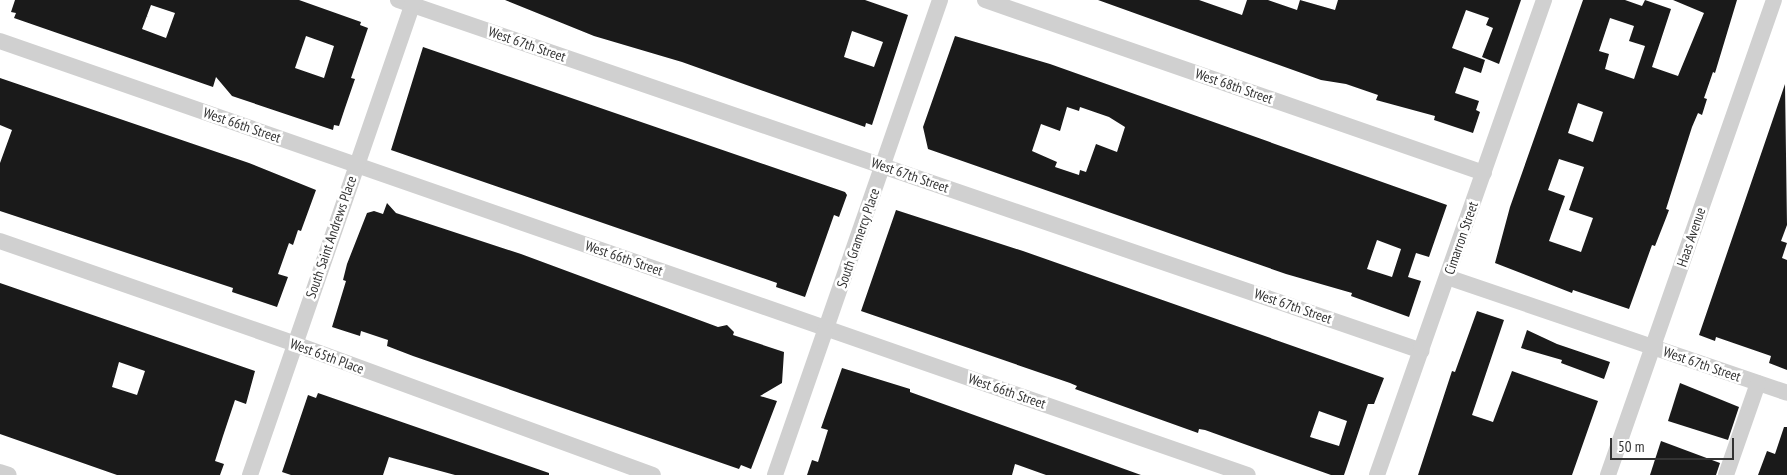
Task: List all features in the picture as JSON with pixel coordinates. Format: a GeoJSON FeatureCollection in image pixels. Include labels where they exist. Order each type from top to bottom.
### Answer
{"type":"FeatureCollection","features":[{"type":"Feature","properties":{"kind":"street","name":"South Gramercy Place"},"geometry":{"type":"LineString","coordinates":[[775,475],[940,0]]}},
{"type":"Feature","properties":{"kind":"street","name":"West 68th Street"},"geometry":{"type":"LineString","coordinates":[[985,0],[1484,173]]}},
{"type":"Feature","properties":{"kind":"street","name":"Cimarron Street"},"geometry":{"type":"LineString","coordinates":[[1377,475],[1544,0]]}},
{"type":"Feature","properties":{"kind":"street","name":"Haas Avenue"},"geometry":{"type":"LineString","coordinates":[[1608,475],[1774,0]]}},
{"type":"Feature","properties":{"kind":"street","name":"West 67th Street"},"geometry":{"type":"LineString","coordinates":[[408,2],[1422,351]]}},
{"type":"Feature","properties":{"kind":"street","name":"South Saint Andrews Place"},"geometry":{"type":"LineString","coordinates":[[250,475],[408,2]]}},
{"type":"Feature","properties":{"kind":"street","name":"West 66th Street"},"geometry":{"type":"LineString","coordinates":[[0,41],[1248,475]]}},
{"type":"Feature","properties":{"kind":"street","name":"West 65th Place"},"geometry":{"type":"LineString","coordinates":[[0,241],[295,344],[653,475]]}},
{"type":"Feature","properties":{"kind":"street","name":"West 67th Street"},"geometry":{"type":"LineString","coordinates":[[1447,277],[1787,393]]}},
{"type":"Feature","properties":{"kind":"street"},"geometry":{"type":"LineString","coordinates":[[1726,475],[1758,383]]}},
{"type":"Feature","properties":{"kind":"street"},"geometry":{"type":"LineString","coordinates":[[0,472],[9,475]]}},
{"type":"Feature","properties":{"kind":"building"},"geometry":{"type":"Polygon","coordinates":[[[15,0],[299,0],[361,22],[360,25],[368,28],[351,78],[355,79],[339,126],[334,125],[333,130],[232,96],[216,77],[213,87],[14,18],[16,13],[11,12],[15,0]],[[151,5],[142,29],[166,38],[175,13],[151,5]],[[306,36],[295,68],[324,78],[334,46],[306,36]]]}},
{"type":"Feature","properties":{"kind":"building"},"geometry":{"type":"Polygon","coordinates":[[[505,0],[865,0],[908,15],[872,125],[866,123],[865,127],[682,62],[594,36],[505,0]],[[852,31],[844,57],[874,67],[883,42],[852,31]]]}},
{"type":"Feature","properties":{"kind":"building"},"geometry":{"type":"Polygon","coordinates":[[[1098,0],[1199,0],[1242,15],[1247,0],[1268,0],[1297,10],[1300,0],[1335,10],[1338,0],[1521,0],[1499,64],[1482,57],[1493,28],[1486,25],[1489,18],[1466,10],[1452,48],[1485,60],[1481,73],[1464,67],[1455,93],[1479,101],[1476,110],[1480,112],[1473,133],[1434,120],[1435,116],[1376,100],[1378,95],[1346,84],[1321,80],[1098,0]]]}},
{"type":"Feature","properties":{"kind":"building"},"geometry":{"type":"Polygon","coordinates":[[[1583,0],[1625,0],[1642,6],[1645,0],[1671,9],[1652,67],[1678,76],[1704,13],[1673,0],[1737,0],[1715,73],[1713,72],[1704,98],[1707,99],[1702,115],[1698,113],[1692,127],[1666,209],[1669,210],[1655,246],[1652,245],[1629,309],[1573,290],[1572,293],[1495,263],[1510,207],[1583,0]],[[1610,18],[1599,51],[1609,54],[1605,69],[1634,79],[1645,46],[1629,41],[1634,26],[1610,18]],[[1578,103],[1568,133],[1593,142],[1603,112],[1578,103]],[[1559,159],[1548,190],[1565,196],[1549,241],[1581,252],[1593,218],[1569,210],[1584,167],[1559,159]]]}},
{"type":"Feature","properties":{"kind":"building"},"geometry":{"type":"Polygon","coordinates":[[[955,36],[1050,64],[1447,205],[1429,257],[1416,253],[1408,277],[1421,281],[1409,317],[1351,296],[1352,293],[1286,274],[928,149],[923,127],[955,36]],[[1067,107],[1060,131],[1041,124],[1032,151],[1057,162],[1055,167],[1079,175],[1080,170],[1086,172],[1096,144],[1117,152],[1125,127],[1109,117],[1080,107],[1079,111],[1067,107]],[[1377,240],[1367,269],[1392,277],[1401,249],[1377,240]]]}},
{"type":"Feature","properties":{"kind":"building"},"geometry":{"type":"Polygon","coordinates":[[[423,47],[845,192],[847,195],[839,217],[834,215],[805,297],[776,287],[777,283],[391,150],[423,47]]]}},
{"type":"Feature","properties":{"kind":"building"},"geometry":{"type":"Polygon","coordinates":[[[0,78],[249,163],[316,190],[301,231],[298,230],[293,245],[289,243],[278,274],[288,277],[277,307],[232,292],[233,288],[0,211],[0,163],[12,130],[0,125],[0,78]]]}},
{"type":"Feature","properties":{"kind":"building"},"geometry":{"type":"Polygon","coordinates":[[[1785,84],[1787,225],[1781,241],[1787,243],[1782,258],[1787,260],[1787,370],[1769,363],[1771,356],[1716,337],[1715,341],[1699,335],[1785,84]]]}},
{"type":"Feature","properties":{"kind":"building"},"geometry":{"type":"Polygon","coordinates":[[[387,203],[396,213],[521,254],[718,327],[727,325],[734,332],[733,335],[784,352],[782,383],[760,396],[777,401],[751,469],[741,465],[739,469],[413,356],[387,346],[388,340],[361,331],[360,336],[332,327],[346,281],[343,280],[347,264],[367,213],[374,211],[383,214],[387,203]]]}},
{"type":"Feature","properties":{"kind":"building"},"geometry":{"type":"Polygon","coordinates":[[[896,210],[1023,251],[1384,378],[1374,404],[1368,404],[1344,475],[1331,475],[1205,430],[1199,429],[1198,433],[1075,389],[1077,386],[1070,383],[861,311],[896,210]],[[1319,411],[1310,437],[1339,446],[1347,421],[1319,411]]]}},
{"type":"Feature","properties":{"kind":"building"},"geometry":{"type":"Polygon","coordinates":[[[0,283],[255,371],[246,404],[235,400],[215,461],[224,464],[220,475],[117,475],[0,434],[0,283]],[[119,362],[112,387],[137,395],[145,371],[119,362]]]}},
{"type":"Feature","properties":{"kind":"building"},"geometry":{"type":"Polygon","coordinates":[[[1477,311],[1504,320],[1472,415],[1493,422],[1512,371],[1598,401],[1572,475],[1418,475],[1452,371],[1455,372],[1477,311]]]}},
{"type":"Feature","properties":{"kind":"building"},"geometry":{"type":"Polygon","coordinates":[[[1527,330],[1557,344],[1610,362],[1604,379],[1561,363],[1562,360],[1521,348],[1527,330]]]}},
{"type":"Feature","properties":{"kind":"building"},"geometry":{"type":"Polygon","coordinates":[[[842,368],[910,389],[910,392],[1141,475],[1046,475],[1015,464],[1012,475],[807,475],[812,460],[818,462],[828,430],[821,428],[842,368]]]}},
{"type":"Feature","properties":{"kind":"building"},"geometry":{"type":"Polygon","coordinates":[[[1680,383],[1739,407],[1728,440],[1668,421],[1680,383]]]}},
{"type":"Feature","properties":{"kind":"building"},"geometry":{"type":"Polygon","coordinates":[[[318,393],[549,473],[549,475],[455,475],[389,457],[383,475],[291,475],[282,472],[308,395],[316,398],[318,393]]]}},
{"type":"Feature","properties":{"kind":"building"},"geometry":{"type":"Polygon","coordinates":[[[1784,427],[1787,427],[1787,475],[1758,475],[1767,451],[1775,454],[1784,427]]]}},
{"type":"Feature","properties":{"kind":"building"},"geometry":{"type":"Polygon","coordinates":[[[1661,441],[1720,463],[1716,475],[1650,475],[1661,441]]]}}]}
